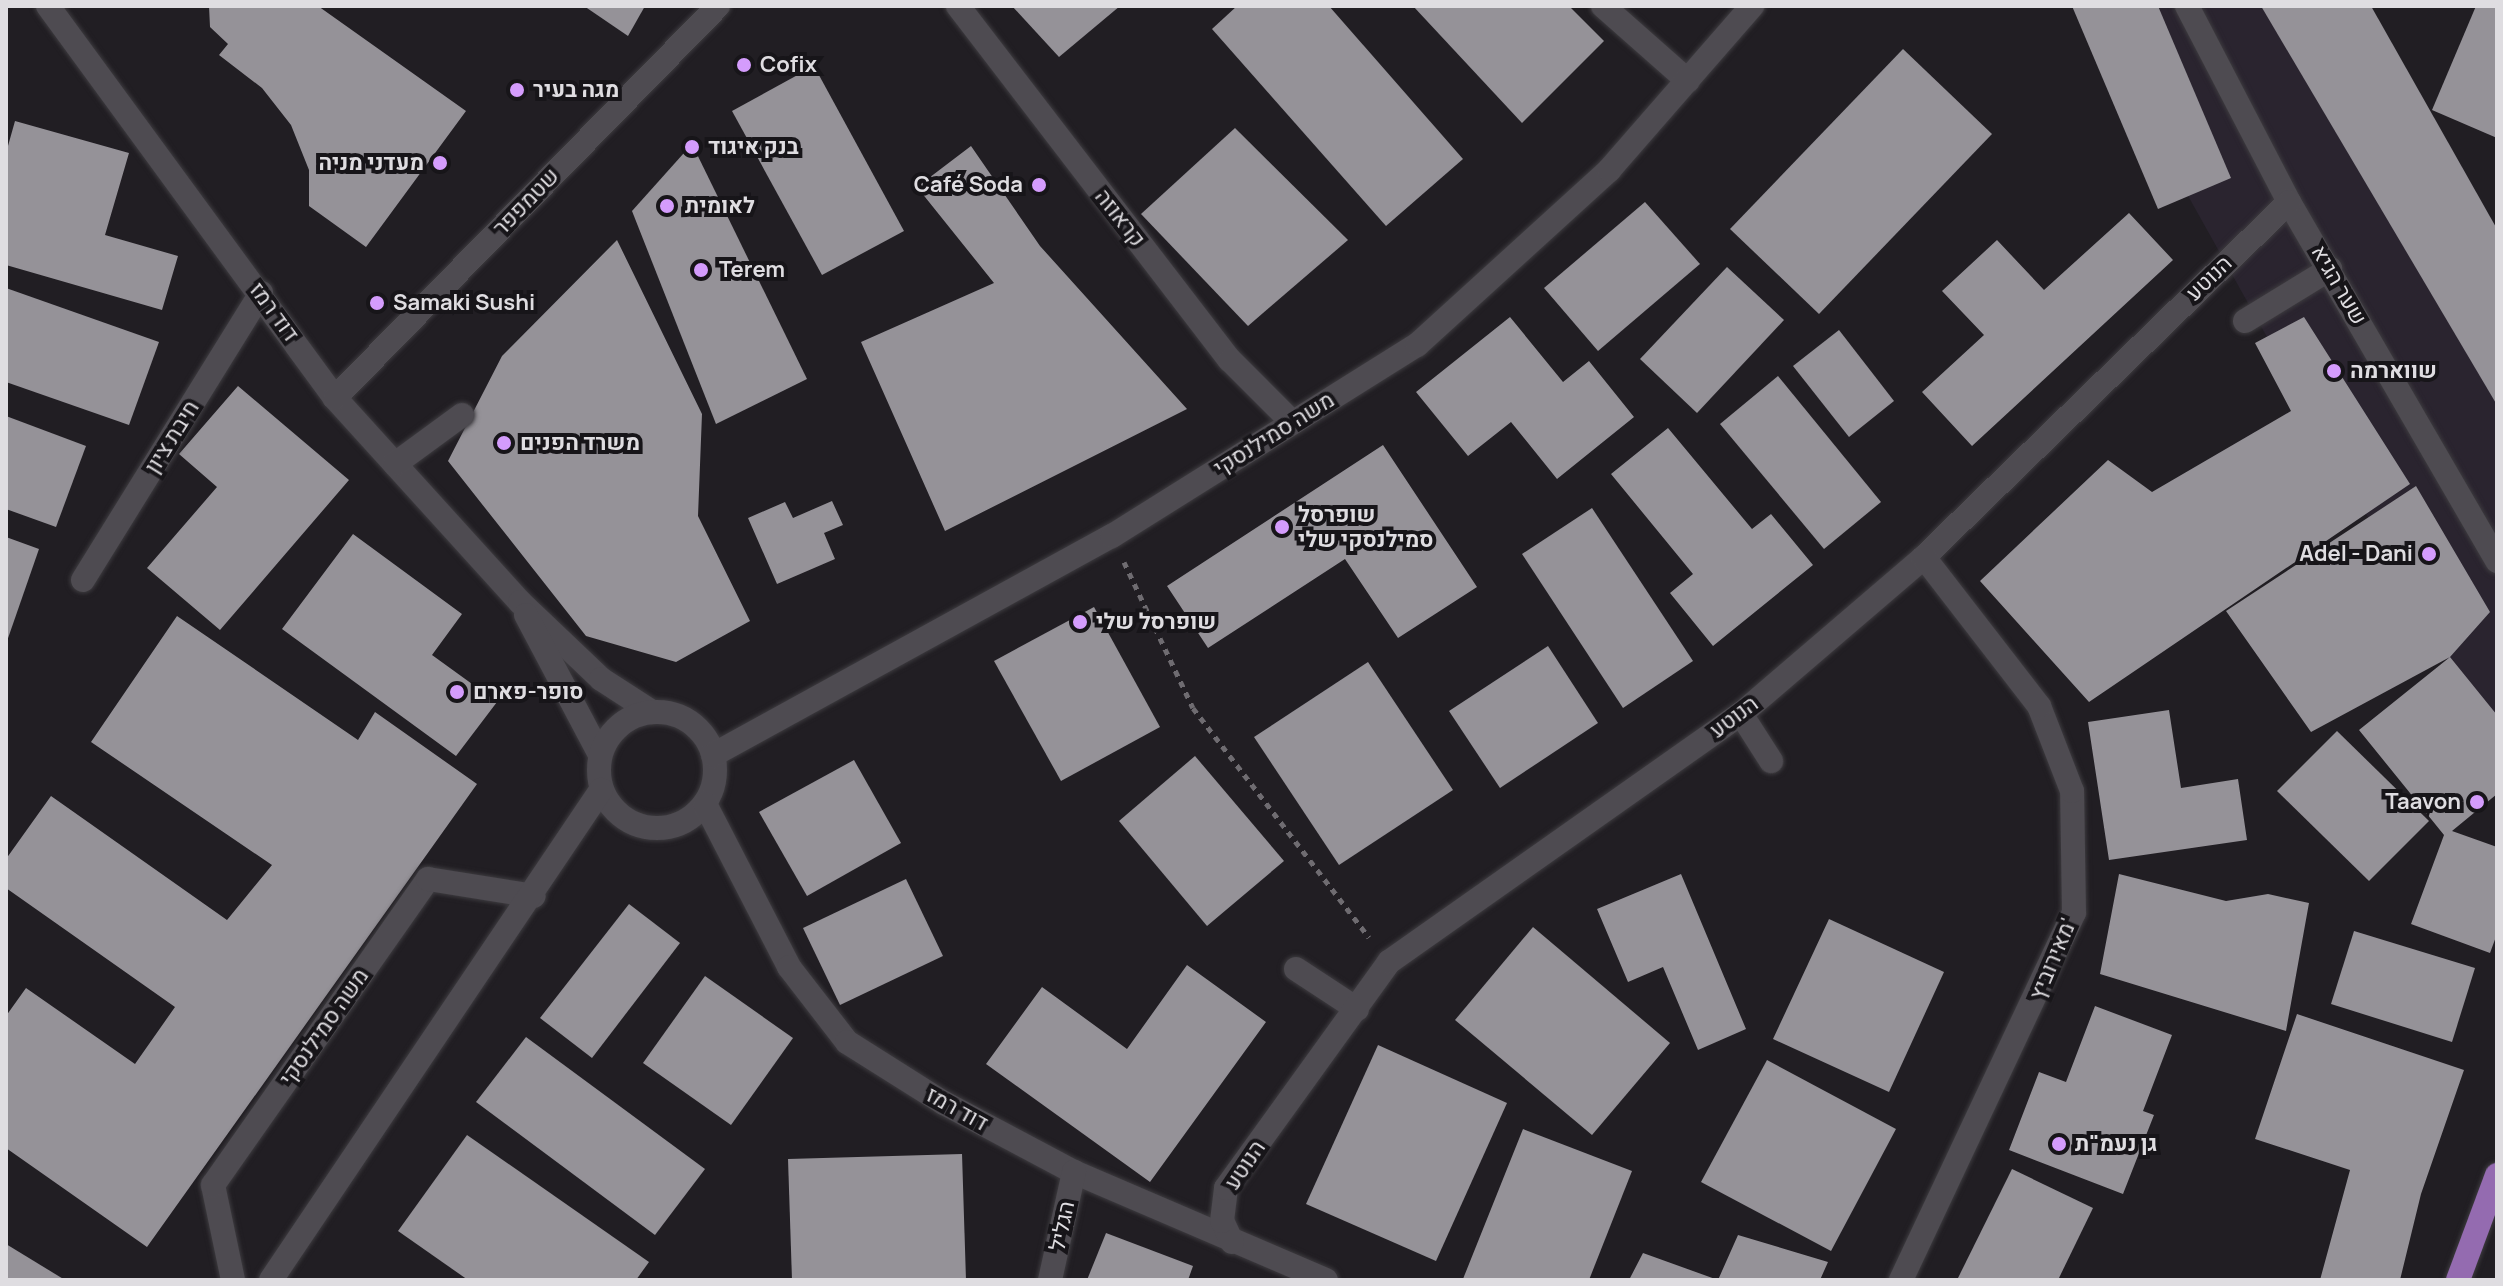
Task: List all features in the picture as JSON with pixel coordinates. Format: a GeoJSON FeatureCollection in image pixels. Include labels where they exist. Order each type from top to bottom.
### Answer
{"type":"FeatureCollection","features":[{"type":"Feature","properties":{"kind":"main road"},"geometry":{"type":"LineString","coordinates":[[2458,1280],[2497,1175]]}},
{"type":"Feature","properties":{"kind":"street","name":"דוד רמז"},"geometry":{"type":"LineString","coordinates":[[48,6],[335,398],[520,602],[601,679],[652,712]]}},
{"type":"Feature","properties":{"kind":"street","name":"שטמפפר"},"geometry":{"type":"LineString","coordinates":[[335,398],[718,6]]}},
{"type":"Feature","properties":{"kind":"street","name":"קראוזה"},"geometry":{"type":"LineString","coordinates":[[958,6],[1230,360],[1292,422]]}},
{"type":"Feature","properties":{"kind":"street"},"geometry":{"type":"LineString","coordinates":[[1603,6],[1688,81]]}},
{"type":"Feature","properties":{"kind":"street","name":"משה סמילנסקי"},"geometry":{"type":"LineString","coordinates":[[713,755],[1112,536],[1417,345],[1609,170],[1752,6]]}},
{"type":"Feature","properties":{"kind":"street","name":"שער הגיא"},"geometry":{"type":"LineString","coordinates":[[2187,6],[2289,202],[2497,561]]}},
{"type":"Feature","properties":{"kind":"street","name":"הנוטע"},"geometry":{"type":"LineString","coordinates":[[1232,1242],[1222,1221],[1226,1188],[1389,962],[1741,714],[1924,557],[2289,202]]}},
{"type":"Feature","properties":{"kind":"street"},"geometry":{"type":"LineString","coordinates":[[2245,321],[2330,269]]}},
{"type":"Feature","properties":{"kind":"street","name":"חיבת ציון"},"geometry":{"type":"LineString","coordinates":[[83,580],[261,293]]}},
{"type":"Feature","properties":{"kind":"street"},"geometry":{"type":"LineString","coordinates":[[395,464],[462,415]]}},
{"type":"Feature","properties":{"kind":"street","name":"מאירוביץ'"},"geometry":{"type":"LineString","coordinates":[[1901,1280],[2074,913],[2072,791],[2039,706],[1924,557]]}},
{"type":"Feature","properties":{"kind":"street","name":"דוד רמז"},"geometry":{"type":"LineString","coordinates":[[520,602],[600,755]]}},
{"type":"Feature","properties":{"kind":"street"},"geometry":{"type":"LineString","coordinates":[[271,1280],[534,896],[601,790],[600,755],[625,721],[652,712],[691,723],[713,755],[715,781],[705,804],[676,826],[649,828],[623,818],[601,790]]}},
{"type":"Feature","properties":{"kind":"street"},"geometry":{"type":"LineString","coordinates":[[1741,714],[1771,761]]}},
{"type":"Feature","properties":{"kind":"street","name":"דוד רמז"},"geometry":{"type":"LineString","coordinates":[[705,804],[789,967],[847,1042],[944,1103],[1074,1172],[1326,1280]]}},
{"type":"Feature","properties":{"kind":"street","name":"משה סמילנסקי"},"geometry":{"type":"LineString","coordinates":[[233,1280],[213,1185],[428,879],[534,896]]}},
{"type":"Feature","properties":{"kind":"street"},"geometry":{"type":"LineString","coordinates":[[1296,969],[1357,1009]]}},
{"type":"Feature","properties":{"kind":"street","name":"הגליל"},"geometry":{"type":"LineString","coordinates":[[1050,1280],[1074,1172]]}},
{"type":"Feature","properties":{"kind":"path"},"geometry":{"type":"LineString","coordinates":[[1112,536],[1193,708],[1389,962]]}},
{"type":"Feature","properties":{"kind":"shaded area"},"geometry":{"type":"Polygon","coordinates":[[[2104,6],[2299,6],[2497,343],[2497,748],[2126,85],[2104,6]]]}},
{"type":"Feature","properties":{"kind":"building"},"geometry":{"type":"Polygon","coordinates":[[[209,6],[318,6],[466,111],[366,247],[309,206],[309,170],[291,125],[262,88],[219,55],[228,44],[210,27],[209,6]]]}},
{"type":"Feature","properties":{"kind":"building"},"geometry":{"type":"Polygon","coordinates":[[[584,6],[645,6],[628,36],[584,6]]]}},
{"type":"Feature","properties":{"kind":"building"},"geometry":{"type":"Polygon","coordinates":[[[1012,6],[1120,6],[1059,57],[1012,6]]]}},
{"type":"Feature","properties":{"kind":"building"},"geometry":{"type":"Polygon","coordinates":[[[1237,6],[1329,6],[1463,159],[1386,226],[1212,29],[1237,6]]]}},
{"type":"Feature","properties":{"kind":"building"},"geometry":{"type":"Polygon","coordinates":[[[1413,6],[1569,6],[1604,41],[1522,123],[1413,6]]]}},
{"type":"Feature","properties":{"kind":"building"},"geometry":{"type":"Polygon","coordinates":[[[2072,6],[2158,6],[2231,178],[2158,209],[2072,6]]]}},
{"type":"Feature","properties":{"kind":"building"},"geometry":{"type":"Polygon","coordinates":[[[2261,6],[2371,6],[2497,229],[2497,405],[2261,6]]]}},
{"type":"Feature","properties":{"kind":"building"},"geometry":{"type":"Polygon","coordinates":[[[2476,6],[2497,6],[2497,138],[2432,110],[2476,6]]]}},
{"type":"Feature","properties":{"kind":"building"},"geometry":{"type":"Polygon","coordinates":[[[1903,49],[1992,134],[1819,314],[1730,229],[1903,49]]]}},
{"type":"Feature","properties":{"kind":"building"},"geometry":{"type":"Polygon","coordinates":[[[814,66],[904,231],[822,275],[732,111],[814,66]]]}},
{"type":"Feature","properties":{"kind":"building"},"geometry":{"type":"Polygon","coordinates":[[[15,121],[129,153],[105,235],[178,256],[162,310],[6,265],[6,153],[15,121]]]}},
{"type":"Feature","properties":{"kind":"building"},"geometry":{"type":"Polygon","coordinates":[[[1235,128],[1348,240],[1248,326],[1141,214],[1235,128]]]}},
{"type":"Feature","properties":{"kind":"building"},"geometry":{"type":"Polygon","coordinates":[[[692,144],[807,379],[716,424],[632,211],[692,144]]]}},
{"type":"Feature","properties":{"kind":"building"},"geometry":{"type":"Polygon","coordinates":[[[971,146],[1040,246],[1187,409],[945,531],[861,342],[994,283],[917,187],[971,146]]]}},
{"type":"Feature","properties":{"kind":"building"},"geometry":{"type":"Polygon","coordinates":[[[1645,202],[1700,264],[1598,351],[1544,288],[1645,202]]]}},
{"type":"Feature","properties":{"kind":"building"},"geometry":{"type":"Polygon","coordinates":[[[2129,213],[2173,260],[1972,446],[1922,392],[1984,335],[1942,291],[1997,240],[2044,290],[2129,213]]]}},
{"type":"Feature","properties":{"kind":"building"},"geometry":{"type":"Polygon","coordinates":[[[617,240],[702,414],[698,516],[750,621],[676,662],[586,636],[448,461],[502,356],[617,240]]]}},
{"type":"Feature","properties":{"kind":"building"},"geometry":{"type":"Polygon","coordinates":[[[1727,267],[1784,320],[1697,413],[1640,359],[1727,267]]]}},
{"type":"Feature","properties":{"kind":"building"},"geometry":{"type":"Polygon","coordinates":[[[6,288],[159,342],[129,425],[6,382],[6,288]]]}},
{"type":"Feature","properties":{"kind":"building"},"geometry":{"type":"Polygon","coordinates":[[[1510,317],[1563,382],[1589,361],[1634,417],[1557,479],[1511,422],[1468,456],[1416,392],[1510,317]]]}},
{"type":"Feature","properties":{"kind":"building"},"geometry":{"type":"Polygon","coordinates":[[[2304,317],[2410,484],[2089,702],[1980,581],[2108,460],[2152,492],[2291,411],[2255,343],[2304,317]]]}},
{"type":"Feature","properties":{"kind":"building"},"geometry":{"type":"Polygon","coordinates":[[[1839,330],[1894,401],[1849,437],[1793,366],[1839,330]]]}},
{"type":"Feature","properties":{"kind":"building"},"geometry":{"type":"Polygon","coordinates":[[[1778,376],[1881,502],[1824,549],[1720,424],[1778,376]]]}},
{"type":"Feature","properties":{"kind":"building"},"geometry":{"type":"Polygon","coordinates":[[[238,386],[349,480],[220,630],[147,568],[217,487],[179,454],[238,386]]]}},
{"type":"Feature","properties":{"kind":"building"},"geometry":{"type":"Polygon","coordinates":[[[6,416],[86,446],[56,527],[6,509],[6,416]]]}},
{"type":"Feature","properties":{"kind":"building"},"geometry":{"type":"Polygon","coordinates":[[[1668,428],[1752,529],[1771,514],[1813,565],[1713,646],[1670,593],[1693,574],[1611,474],[1668,428]]]}},
{"type":"Feature","properties":{"kind":"building"},"geometry":{"type":"Polygon","coordinates":[[[1383,445],[1477,587],[1398,638],[1345,559],[1208,648],[1167,586],[1383,445]]]}},
{"type":"Feature","properties":{"kind":"building"},"geometry":{"type":"Polygon","coordinates":[[[2416,486],[2490,612],[2450,657],[2311,732],[2226,611],[2416,486]]]}},
{"type":"Feature","properties":{"kind":"building"},"geometry":{"type":"Polygon","coordinates":[[[832,501],[843,525],[824,533],[835,559],[777,584],[748,518],[785,502],[793,518],[832,501]]]}},
{"type":"Feature","properties":{"kind":"building"},"geometry":{"type":"Polygon","coordinates":[[[1592,508],[1693,661],[1623,708],[1522,554],[1592,508]]]}},
{"type":"Feature","properties":{"kind":"building"},"geometry":{"type":"Polygon","coordinates":[[[353,534],[462,614],[432,655],[497,702],[456,756],[282,629],[353,534]]]}},
{"type":"Feature","properties":{"kind":"building"},"geometry":{"type":"Polygon","coordinates":[[[6,537],[39,549],[6,644],[6,537]]]}},
{"type":"Feature","properties":{"kind":"building"},"geometry":{"type":"Polygon","coordinates":[[[1094,607],[1160,727],[1061,781],[994,661],[1094,607]]]}},
{"type":"Feature","properties":{"kind":"building"},"geometry":{"type":"Polygon","coordinates":[[[177,616],[358,740],[375,712],[477,784],[147,1247],[6,1148],[6,1016],[26,988],[135,1064],[175,1007],[6,888],[6,859],[51,796],[227,920],[272,865],[91,742],[177,616]]]}},
{"type":"Feature","properties":{"kind":"building"},"geometry":{"type":"Polygon","coordinates":[[[1548,646],[1598,723],[1500,788],[1449,711],[1548,646]]]}},
{"type":"Feature","properties":{"kind":"building"},"geometry":{"type":"Polygon","coordinates":[[[2450,657],[2497,715],[2497,794],[2452,831],[2497,847],[2497,934],[2490,953],[2411,924],[2444,835],[2359,730],[2450,657]]]}},
{"type":"Feature","properties":{"kind":"building"},"geometry":{"type":"Polygon","coordinates":[[[1368,662],[1453,790],[1339,865],[1254,737],[1368,662]]]}},
{"type":"Feature","properties":{"kind":"building"},"geometry":{"type":"Polygon","coordinates":[[[2169,710],[2181,788],[2238,779],[2247,840],[2109,860],[2088,722],[2169,710]]]}},
{"type":"Feature","properties":{"kind":"building"},"geometry":{"type":"Polygon","coordinates":[[[2337,731],[2429,821],[2369,881],[2277,791],[2337,731]]]}},
{"type":"Feature","properties":{"kind":"building"},"geometry":{"type":"Polygon","coordinates":[[[1195,756],[1284,861],[1207,926],[1119,821],[1195,756]]]}},
{"type":"Feature","properties":{"kind":"building"},"geometry":{"type":"Polygon","coordinates":[[[854,760],[901,843],[807,896],[759,812],[854,760]]]}},
{"type":"Feature","properties":{"kind":"building"},"geometry":{"type":"Polygon","coordinates":[[[1681,874],[1746,1029],[1698,1050],[1663,967],[1628,982],[1597,909],[1681,874]]]}},
{"type":"Feature","properties":{"kind":"building"},"geometry":{"type":"Polygon","coordinates":[[[2119,874],[2226,901],[2268,894],[2309,903],[2286,1031],[2100,974],[2119,874]]]}},
{"type":"Feature","properties":{"kind":"building"},"geometry":{"type":"Polygon","coordinates":[[[906,879],[943,956],[840,1005],[803,928],[906,879]]]}},
{"type":"Feature","properties":{"kind":"building"},"geometry":{"type":"Polygon","coordinates":[[[629,904],[680,943],[592,1058],[540,1018],[629,904]]]}},
{"type":"Feature","properties":{"kind":"building"},"geometry":{"type":"Polygon","coordinates":[[[1829,919],[1944,972],[1889,1092],[1773,1039],[1829,919]]]}},
{"type":"Feature","properties":{"kind":"building"},"geometry":{"type":"Polygon","coordinates":[[[1533,927],[1670,1043],[1592,1135],[1455,1020],[1533,927]]]}},
{"type":"Feature","properties":{"kind":"building"},"geometry":{"type":"Polygon","coordinates":[[[2354,931],[2475,968],[2452,1042],[2331,1004],[2354,931]]]}},
{"type":"Feature","properties":{"kind":"building"},"geometry":{"type":"Polygon","coordinates":[[[1187,965],[1266,1022],[1150,1182],[986,1064],[1042,987],[1127,1049],[1187,965]]]}},
{"type":"Feature","properties":{"kind":"building"},"geometry":{"type":"Polygon","coordinates":[[[705,976],[793,1038],[731,1125],[643,1063],[705,976]]]}},
{"type":"Feature","properties":{"kind":"building"},"geometry":{"type":"Polygon","coordinates":[[[2095,1006],[2172,1035],[2143,1111],[2154,1115],[2123,1194],[2009,1150],[2039,1072],[2066,1082],[2095,1006]]]}},
{"type":"Feature","properties":{"kind":"building"},"geometry":{"type":"Polygon","coordinates":[[[2297,1014],[2464,1070],[2421,1194],[2400,1280],[2320,1280],[2350,1170],[2255,1139],[2297,1014]]]}},
{"type":"Feature","properties":{"kind":"building"},"geometry":{"type":"Polygon","coordinates":[[[526,1037],[705,1169],[655,1235],[476,1102],[526,1037]]]}},
{"type":"Feature","properties":{"kind":"building"},"geometry":{"type":"Polygon","coordinates":[[[1378,1045],[1507,1103],[1436,1261],[1306,1204],[1378,1045]]]}},
{"type":"Feature","properties":{"kind":"building"},"geometry":{"type":"Polygon","coordinates":[[[1767,1060],[1896,1129],[1831,1251],[1701,1182],[1767,1060]]]}},
{"type":"Feature","properties":{"kind":"building"},"geometry":{"type":"Polygon","coordinates":[[[1523,1129],[1632,1171],[1589,1280],[1463,1279],[1523,1129]]]}},
{"type":"Feature","properties":{"kind":"building"},"geometry":{"type":"Polygon","coordinates":[[[467,1135],[649,1262],[636,1280],[468,1280],[398,1231],[467,1135]]]}},
{"type":"Feature","properties":{"kind":"building"},"geometry":{"type":"Polygon","coordinates":[[[962,1154],[966,1280],[792,1280],[788,1159],[962,1154]]]}},
{"type":"Feature","properties":{"kind":"building"},"geometry":{"type":"Polygon","coordinates":[[[2012,1169],[2093,1208],[2058,1280],[1957,1280],[2012,1169]]]}},
{"type":"Feature","properties":{"kind":"building"},"geometry":{"type":"Polygon","coordinates":[[[1106,1233],[1193,1266],[1188,1280],[1087,1280],[1106,1233]]]}},
{"type":"Feature","properties":{"kind":"building"},"geometry":{"type":"Polygon","coordinates":[[[1738,1235],[1828,1262],[1820,1280],[1718,1280],[1738,1235]]]}},
{"type":"Feature","properties":{"kind":"building"},"geometry":{"type":"Polygon","coordinates":[[[6,1244],[65,1280],[6,1280],[6,1244]]]}},
{"type":"Feature","properties":{"kind":"building"},"geometry":{"type":"Polygon","coordinates":[[[1643,1253],[1718,1280],[1629,1280],[1643,1253]]]}},
{"type":"Feature","properties":{"kind":"place","name":"Cofix"},"geometry":{"type":"Point","coordinates":[744,65]}},
{"type":"Feature","properties":{"kind":"place","name":"מגה בעיר"},"geometry":{"type":"Point","coordinates":[517,90]}},
{"type":"Feature","properties":{"kind":"place","name":"בנק איגוד"},"geometry":{"type":"Point","coordinates":[692,147]}},
{"type":"Feature","properties":{"kind":"place","name":"מעדני מניה"},"geometry":{"type":"Point","coordinates":[440,163]}},
{"type":"Feature","properties":{"kind":"place","name":"Café Soda"},"geometry":{"type":"Point","coordinates":[1039,185]}},
{"type":"Feature","properties":{"kind":"place","name":"לאומית"},"geometry":{"type":"Point","coordinates":[667,206]}},
{"type":"Feature","properties":{"kind":"place","name":"Terem"},"geometry":{"type":"Point","coordinates":[701,270]}},
{"type":"Feature","properties":{"kind":"place","name":"Samaki Sushi"},"geometry":{"type":"Point","coordinates":[377,303]}},
{"type":"Feature","properties":{"kind":"place","name":"שווארמה"},"geometry":{"type":"Point","coordinates":[2334,371]}},
{"type":"Feature","properties":{"kind":"place","name":"משרד הפנים"},"geometry":{"type":"Point","coordinates":[504,443]}},
{"type":"Feature","properties":{"kind":"place","name":"שופרסל סמילנסקי שלי"},"geometry":{"type":"Point","coordinates":[1282,527]}},
{"type":"Feature","properties":{"kind":"place","name":"Adel - Dani"},"geometry":{"type":"Point","coordinates":[2429,554]}},
{"type":"Feature","properties":{"kind":"place","name":"שופרסל שלי"},"geometry":{"type":"Point","coordinates":[1080,622]}},
{"type":"Feature","properties":{"kind":"place","name":"סופר-פארם"},"geometry":{"type":"Point","coordinates":[457,692]}},
{"type":"Feature","properties":{"kind":"place","name":"Taavon"},"geometry":{"type":"Point","coordinates":[2477,802]}},
{"type":"Feature","properties":{"kind":"place","name":"גן נעמ\"ת"},"geometry":{"type":"Point","coordinates":[2059,1144]}}]}
